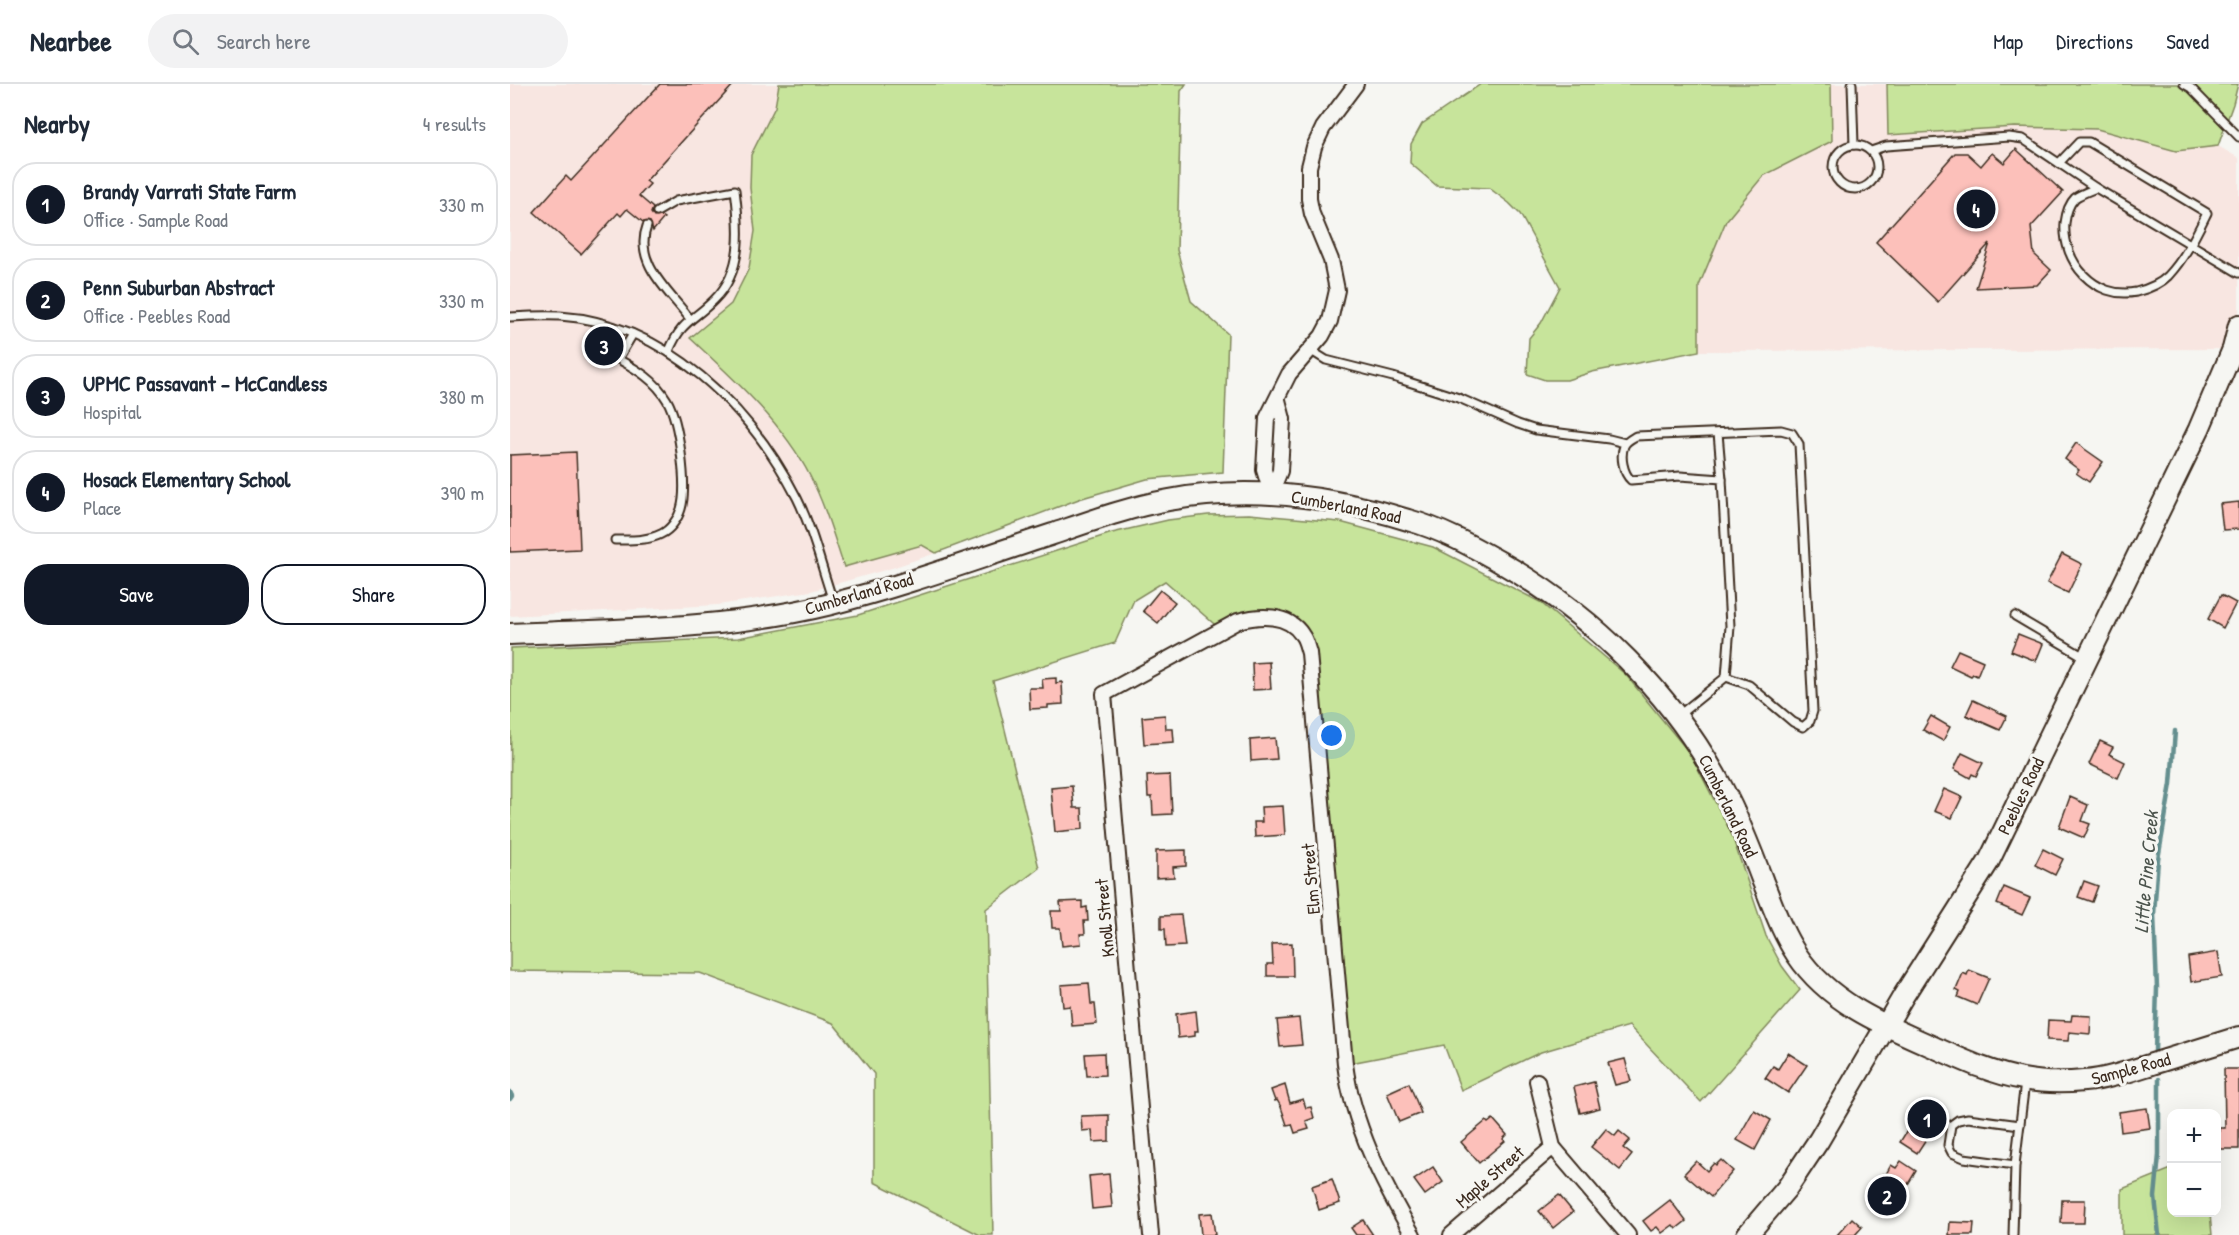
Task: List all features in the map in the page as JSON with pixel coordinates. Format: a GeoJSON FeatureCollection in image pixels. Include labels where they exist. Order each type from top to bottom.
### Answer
{"type":"FeatureCollection","features":[{"type":"Feature","properties":{"kind":"street"},"geometry":{"type":"LineString","coordinates":[[1271,494],[1280,471],[1283,419],[1278,400],[1281,388],[1289,374],[1322,336],[1329,321],[1337,290],[1331,260],[1308,199],[1309,167],[1314,147],[1323,128],[1356,84]]}},
{"type":"Feature","properties":{"kind":"street","name":"Peebles Road"},"geometry":{"type":"LineString","coordinates":[[1747,1235],[1787,1188],[1819,1140],[1886,1026],[1989,861],[2199,429],[2229,358],[2239,325]]}},
{"type":"Feature","properties":{"kind":"street","name":"Cumberland Road"},"geometry":{"type":"LineString","coordinates":[[510,634],[715,624],[784,614],[834,603],[896,585],[1126,509],[1197,496],[1271,494],[1357,506],[1420,524],[1472,546],[1521,574],[1586,622],[1618,650],[1677,716],[1699,747],[1746,836],[1785,935],[1798,957],[1827,988],[1866,1016],[1886,1026]]}},
{"type":"Feature","properties":{"kind":"street","name":"Elm Street"},"geometry":{"type":"LineString","coordinates":[[1188,648],[1238,621],[1260,616],[1269,616],[1288,623],[1302,635],[1306,643],[1311,663],[1345,1064],[1350,1097],[1364,1138],[1413,1235]]}},
{"type":"Feature","properties":{"kind":"street","name":"Knoll Street"},"geometry":{"type":"LineString","coordinates":[[1150,1235],[1104,694],[1188,648]]}},
{"type":"Feature","properties":{"kind":"street","name":"Sample Road"},"geometry":{"type":"LineString","coordinates":[[1886,1026],[1974,1064],[2025,1080],[2054,1083],[2099,1079],[2239,1037]]}},
{"type":"Feature","properties":{"kind":"street"},"geometry":{"type":"LineString","coordinates":[[1537,1081],[1553,1147],[1628,1235]]}},
{"type":"Feature","properties":{"kind":"street","name":"Maple Street"},"geometry":{"type":"LineString","coordinates":[[1451,1235],[1553,1147]]}},
{"type":"Feature","properties":{"kind":"lane"},"geometry":{"type":"LineString","coordinates":[[1852,84],[1854,145]]}},
{"type":"Feature","properties":{"kind":"lane"},"geometry":{"type":"LineString","coordinates":[[2184,84],[2191,88],[2239,137]]}},
{"type":"Feature","properties":{"kind":"lane"},"geometry":{"type":"LineString","coordinates":[[1871,151],[1886,146],[2023,139],[2096,188],[2239,273]]}},
{"type":"Feature","properties":{"kind":"lane"},"geometry":{"type":"LineString","coordinates":[[2059,163],[2079,142],[2089,142],[2207,213],[2191,244],[2167,277],[2149,289],[2123,294],[2098,286],[2080,272],[2069,255],[2064,236],[2065,219],[2069,207],[2076,198],[2096,188]]}},
{"type":"Feature","properties":{"kind":"lane"},"geometry":{"type":"LineString","coordinates":[[1854,145],[1871,151],[1878,164],[1875,178],[1865,188],[1851,189],[1838,182],[1833,168],[1837,154],[1854,145]]}},
{"type":"Feature","properties":{"kind":"lane"},"geometry":{"type":"LineString","coordinates":[[657,212],[676,201],[735,190],[740,233],[732,270],[715,299],[678,332],[669,351]]}},
{"type":"Feature","properties":{"kind":"lane"},"geometry":{"type":"LineString","coordinates":[[647,226],[644,234],[644,252],[649,265],[658,280],[690,319]]}},
{"type":"Feature","properties":{"kind":"lane"},"geometry":{"type":"LineString","coordinates":[[510,317],[561,316],[589,320],[633,334],[669,351],[721,393],[748,423],[777,464],[797,498],[812,531],[834,603]]}},
{"type":"Feature","properties":{"kind":"lane"},"geometry":{"type":"LineString","coordinates":[[615,540],[637,540],[663,534],[672,526],[682,507],[680,447],[676,421],[668,401],[656,384],[618,359],[633,334]]}},
{"type":"Feature","properties":{"kind":"lane"},"geometry":{"type":"LineString","coordinates":[[1310,350],[1326,360],[1394,377],[1459,398],[1536,430],[1625,443],[1636,436],[1781,430],[1792,433],[1799,444],[1813,711],[1810,721],[1803,727],[1793,722],[1749,685],[1726,677]]}},
{"type":"Feature","properties":{"kind":"lane"},"geometry":{"type":"LineString","coordinates":[[1677,716],[1726,677],[1730,626],[1718,433]]}},
{"type":"Feature","properties":{"kind":"lane"},"geometry":{"type":"LineString","coordinates":[[1625,443],[1623,469],[1631,480],[1680,476],[1722,479]]}},
{"type":"Feature","properties":{"kind":"lane"},"geometry":{"type":"LineString","coordinates":[[2016,616],[2088,659]]}},
{"type":"Feature","properties":{"kind":"lane"},"geometry":{"type":"LineString","coordinates":[[2013,1235],[2015,1165],[2025,1080]]}},
{"type":"Feature","properties":{"kind":"lane"},"geometry":{"type":"LineString","coordinates":[[2015,1165],[1964,1158],[1952,1154],[1948,1145],[1951,1125],[1958,1120],[1968,1118],[2020,1125]]}},
{"type":"Feature","properties":{"kind":"shaded area"},"geometry":{"type":"Polygon","coordinates":[[[510,84],[779,84],[775,107],[765,129],[750,188],[755,231],[750,268],[731,304],[690,338],[742,387],[781,431],[810,476],[827,517],[922,545],[936,553],[811,591],[718,605],[510,616],[510,84]]]}},
{"type":"Feature","properties":{"kind":"shaded area"},"geometry":{"type":"Polygon","coordinates":[[[1831,84],[1887,84],[1889,135],[2015,127],[2097,129],[2175,151],[2218,146],[2239,158],[2239,325],[2233,349],[1699,351],[1699,286],[1726,221],[1763,176],[1831,141],[1831,84]]]}},
{"type":"Feature","properties":{"kind":"green space"},"geometry":{"type":"Polygon","coordinates":[[[779,84],[1186,84],[1181,91],[1177,250],[1191,301],[1228,334],[1223,472],[1147,479],[1079,499],[936,553],[922,545],[844,567],[820,498],[799,456],[756,402],[690,338],[731,304],[749,268],[755,231],[750,188],[751,155],[775,107],[779,84]]]}},
{"type":"Feature","properties":{"kind":"green space"},"geometry":{"type":"Polygon","coordinates":[[[1481,84],[1831,84],[1832,141],[1763,176],[1726,221],[1699,286],[1699,351],[1592,372],[1567,380],[1545,380],[1527,374],[1529,338],[1541,323],[1560,287],[1520,214],[1489,188],[1437,186],[1410,163],[1411,144],[1422,124],[1481,84]]]}},
{"type":"Feature","properties":{"kind":"green space"},"geometry":{"type":"Polygon","coordinates":[[[1887,84],[2238,84],[2218,146],[2176,151],[2097,129],[2015,127],[1888,135],[1887,84]]]}},
{"type":"Feature","properties":{"kind":"green space"},"geometry":{"type":"Polygon","coordinates":[[[1249,514],[1340,522],[1433,547],[1540,602],[1626,675],[1691,755],[1731,833],[1766,936],[1782,966],[1800,990],[1701,1102],[1629,1026],[1541,1052],[1461,1090],[1444,1045],[1345,1064],[1309,653],[1279,619],[1221,630],[1165,581],[1134,600],[1115,643],[993,681],[1039,868],[986,909],[993,1235],[980,1235],[874,1182],[874,1074],[833,1023],[700,973],[510,971],[511,648],[738,638],[858,615],[1112,533],[1168,520],[1208,515],[1249,514]]]}},
{"type":"Feature","properties":{"kind":"green space"},"geometry":{"type":"Polygon","coordinates":[[[2167,1171],[2167,1217],[2210,1217],[2212,1235],[2122,1235],[2122,1189],[2167,1171]]]}},
{"type":"Feature","properties":{"kind":"building"},"geometry":{"type":"Polygon","coordinates":[[[660,84],[734,84],[646,181],[650,184],[639,196],[653,208],[651,213],[654,217],[664,218],[653,231],[650,222],[643,222],[627,209],[621,216],[618,213],[581,254],[534,212],[566,176],[571,181],[660,84]]]}},
{"type":"Feature","properties":{"kind":"building"},"geometry":{"type":"Polygon","coordinates":[[[2016,149],[2063,192],[2031,227],[2034,254],[2051,270],[2037,285],[1976,288],[1990,243],[1938,302],[1876,242],[1955,153],[1967,153],[1981,166],[1992,153],[2004,163],[2016,149]]]}},
{"type":"Feature","properties":{"kind":"building"},"geometry":{"type":"Polygon","coordinates":[[[2076,443],[2103,462],[2089,482],[2076,473],[2079,470],[2065,459],[2076,443]]]}},
{"type":"Feature","properties":{"kind":"building"},"geometry":{"type":"Polygon","coordinates":[[[576,452],[580,549],[510,552],[510,455],[576,452]]]}},
{"type":"Feature","properties":{"kind":"building"},"geometry":{"type":"Polygon","coordinates":[[[2239,502],[2239,529],[2223,530],[2220,504],[2239,502]]]}},
{"type":"Feature","properties":{"kind":"building"},"geometry":{"type":"Polygon","coordinates":[[[2062,554],[2082,564],[2068,593],[2047,583],[2062,554]]]}},
{"type":"Feature","properties":{"kind":"building"},"geometry":{"type":"Polygon","coordinates":[[[1160,590],[1175,602],[1158,623],[1143,611],[1160,590]]]}},
{"type":"Feature","properties":{"kind":"building"},"geometry":{"type":"Polygon","coordinates":[[[2221,595],[2236,603],[2223,628],[2208,619],[2221,595]]]}},
{"type":"Feature","properties":{"kind":"building"},"geometry":{"type":"Polygon","coordinates":[[[2018,634],[2043,644],[2036,661],[2011,651],[2018,634]]]}},
{"type":"Feature","properties":{"kind":"building"},"geometry":{"type":"Polygon","coordinates":[[[1958,650],[1983,661],[1977,676],[1973,674],[1971,676],[1950,666],[1958,650]]]}},
{"type":"Feature","properties":{"kind":"building"},"geometry":{"type":"Polygon","coordinates":[[[1269,662],[1271,689],[1253,690],[1252,663],[1269,662]]]}},
{"type":"Feature","properties":{"kind":"building"},"geometry":{"type":"Polygon","coordinates":[[[1056,678],[1056,683],[1062,682],[1063,704],[1030,709],[1029,688],[1043,688],[1042,679],[1056,678]]]}},
{"type":"Feature","properties":{"kind":"building"},"geometry":{"type":"Polygon","coordinates":[[[1973,700],[2007,716],[2000,730],[1966,715],[1973,700]]]}},
{"type":"Feature","properties":{"kind":"building"},"geometry":{"type":"Polygon","coordinates":[[[1165,715],[1166,729],[1173,729],[1174,742],[1144,744],[1142,717],[1165,715]]]}},
{"type":"Feature","properties":{"kind":"building"},"geometry":{"type":"Polygon","coordinates":[[[1931,716],[1950,727],[1943,741],[1923,730],[1931,716]]]}},
{"type":"Feature","properties":{"kind":"building"},"geometry":{"type":"Polygon","coordinates":[[[1275,738],[1277,759],[1251,761],[1250,740],[1275,738]]]}},
{"type":"Feature","properties":{"kind":"building"},"geometry":{"type":"Polygon","coordinates":[[[2100,741],[2113,747],[2109,754],[2125,762],[2118,778],[2089,764],[2100,741]]]}},
{"type":"Feature","properties":{"kind":"building"},"geometry":{"type":"Polygon","coordinates":[[[1962,753],[1983,763],[1976,776],[1972,774],[1970,778],[1954,769],[1962,753]]]}},
{"type":"Feature","properties":{"kind":"building"},"geometry":{"type":"Polygon","coordinates":[[[1170,775],[1172,814],[1153,815],[1152,797],[1148,797],[1147,776],[1170,775]]]}},
{"type":"Feature","properties":{"kind":"building"},"geometry":{"type":"Polygon","coordinates":[[[1072,786],[1074,808],[1082,808],[1083,829],[1055,832],[1051,788],[1072,786]]]}},
{"type":"Feature","properties":{"kind":"building"},"geometry":{"type":"Polygon","coordinates":[[[1944,789],[1962,797],[1952,818],[1934,811],[1944,789]]]}},
{"type":"Feature","properties":{"kind":"building"},"geometry":{"type":"Polygon","coordinates":[[[2070,797],[2088,805],[2082,821],[2090,824],[2084,838],[2059,827],[2070,797]]]}},
{"type":"Feature","properties":{"kind":"building"},"geometry":{"type":"Polygon","coordinates":[[[1283,806],[1285,835],[1255,837],[1254,822],[1262,822],[1261,807],[1283,806]]]}},
{"type":"Feature","properties":{"kind":"building"},"geometry":{"type":"Polygon","coordinates":[[[2043,849],[2063,859],[2055,875],[2035,865],[2043,849]]]}},
{"type":"Feature","properties":{"kind":"building"},"geometry":{"type":"Polygon","coordinates":[[[1186,850],[1186,866],[1173,867],[1174,877],[1156,878],[1156,851],[1186,850]]]}},
{"type":"Feature","properties":{"kind":"building"},"geometry":{"type":"Polygon","coordinates":[[[2084,881],[2098,886],[2092,902],[2078,897],[2084,881]]]}},
{"type":"Feature","properties":{"kind":"building"},"geometry":{"type":"Polygon","coordinates":[[[2004,887],[2030,898],[2022,915],[1997,904],[2004,887]]]}},
{"type":"Feature","properties":{"kind":"building"},"geometry":{"type":"Polygon","coordinates":[[[1082,901],[1082,908],[1087,907],[1088,921],[1084,921],[1085,934],[1080,934],[1081,944],[1062,946],[1060,928],[1052,928],[1051,911],[1061,911],[1060,902],[1082,901]]]}},
{"type":"Feature","properties":{"kind":"building"},"geometry":{"type":"Polygon","coordinates":[[[1181,915],[1185,946],[1166,947],[1165,929],[1161,929],[1161,916],[1181,915]]]}},
{"type":"Feature","properties":{"kind":"building"},"geometry":{"type":"Polygon","coordinates":[[[1292,943],[1293,976],[1267,976],[1267,964],[1273,964],[1272,944],[1292,943]]]}},
{"type":"Feature","properties":{"kind":"building"},"geometry":{"type":"Polygon","coordinates":[[[2218,952],[2222,977],[2191,982],[2188,957],[2218,952]]]}},
{"type":"Feature","properties":{"kind":"building"},"geometry":{"type":"Polygon","coordinates":[[[1969,970],[1989,978],[1977,1005],[1958,997],[1960,992],[1956,990],[1963,973],[1967,975],[1969,970]]]}},
{"type":"Feature","properties":{"kind":"building"},"geometry":{"type":"Polygon","coordinates":[[[1089,983],[1091,1004],[1095,1004],[1097,1024],[1072,1026],[1070,1006],[1063,1007],[1061,985],[1089,983]]]}},
{"type":"Feature","properties":{"kind":"building"},"geometry":{"type":"Polygon","coordinates":[[[1196,1011],[1198,1031],[1195,1031],[1195,1036],[1178,1038],[1176,1014],[1196,1011]]]}},
{"type":"Feature","properties":{"kind":"building"},"geometry":{"type":"Polygon","coordinates":[[[2072,1015],[2091,1016],[2090,1034],[2069,1032],[2068,1041],[2047,1040],[2048,1020],[2071,1021],[2072,1015]]]}},
{"type":"Feature","properties":{"kind":"building"},"geometry":{"type":"Polygon","coordinates":[[[1299,1018],[1302,1045],[1280,1047],[1277,1020],[1299,1018]]]}},
{"type":"Feature","properties":{"kind":"building"},"geometry":{"type":"Polygon","coordinates":[[[1104,1053],[1105,1075],[1087,1076],[1085,1054],[1104,1053]]]}},
{"type":"Feature","properties":{"kind":"building"},"geometry":{"type":"Polygon","coordinates":[[[1788,1053],[1807,1065],[1788,1093],[1765,1078],[1773,1066],[1778,1069],[1788,1053]]]}},
{"type":"Feature","properties":{"kind":"building"},"geometry":{"type":"Polygon","coordinates":[[[1625,1059],[1631,1081],[1615,1085],[1608,1063],[1625,1059]]]}},
{"type":"Feature","properties":{"kind":"building"},"geometry":{"type":"Polygon","coordinates":[[[2224,1069],[2239,1069],[2239,1149],[2221,1149],[2221,1128],[2225,1128],[2224,1069]]]}},
{"type":"Feature","properties":{"kind":"building"},"geometry":{"type":"Polygon","coordinates":[[[1594,1082],[1600,1108],[1580,1113],[1574,1087],[1594,1082]]]}},
{"type":"Feature","properties":{"kind":"building"},"geometry":{"type":"Polygon","coordinates":[[[1409,1083],[1421,1113],[1399,1122],[1387,1093],[1409,1083]]]}},
{"type":"Feature","properties":{"kind":"building"},"geometry":{"type":"Polygon","coordinates":[[[1285,1085],[1290,1103],[1303,1099],[1306,1108],[1311,1107],[1314,1118],[1306,1121],[1309,1129],[1295,1133],[1292,1124],[1287,1125],[1281,1107],[1277,1100],[1275,1101],[1271,1090],[1285,1085]]]}},
{"type":"Feature","properties":{"kind":"building"},"geometry":{"type":"Polygon","coordinates":[[[1923,1105],[1941,1116],[1917,1153],[1900,1142],[1923,1105]]]}},
{"type":"Feature","properties":{"kind":"building"},"geometry":{"type":"Polygon","coordinates":[[[2147,1108],[2150,1128],[2121,1132],[2119,1112],[2147,1108]]]}},
{"type":"Feature","properties":{"kind":"building"},"geometry":{"type":"Polygon","coordinates":[[[1754,1110],[1771,1120],[1755,1150],[1737,1140],[1754,1110]]]}},
{"type":"Feature","properties":{"kind":"building"},"geometry":{"type":"Polygon","coordinates":[[[1109,1115],[1109,1141],[1093,1142],[1092,1130],[1082,1131],[1081,1116],[1109,1115]]]}},
{"type":"Feature","properties":{"kind":"building"},"geometry":{"type":"Polygon","coordinates":[[[1493,1119],[1507,1135],[1503,1139],[1505,1141],[1479,1163],[1461,1142],[1486,1121],[1488,1123],[1493,1119]]]}},
{"type":"Feature","properties":{"kind":"building"},"geometry":{"type":"Polygon","coordinates":[[[1606,1129],[1615,1136],[1619,1131],[1630,1140],[1623,1148],[1632,1155],[1620,1170],[1591,1147],[1606,1129]]]}},
{"type":"Feature","properties":{"kind":"building"},"geometry":{"type":"Polygon","coordinates":[[[1721,1160],[1733,1171],[1711,1197],[1684,1174],[1696,1161],[1707,1171],[1714,1163],[1716,1165],[1721,1160]]]}},
{"type":"Feature","properties":{"kind":"building"},"geometry":{"type":"Polygon","coordinates":[[[1901,1161],[1916,1171],[1891,1212],[1870,1200],[1883,1174],[1885,1176],[1891,1165],[1896,1168],[1901,1161]]]}},
{"type":"Feature","properties":{"kind":"building"},"geometry":{"type":"Polygon","coordinates":[[[1433,1167],[1443,1182],[1425,1195],[1414,1180],[1433,1167]]]}},
{"type":"Feature","properties":{"kind":"building"},"geometry":{"type":"Polygon","coordinates":[[[1109,1174],[1112,1207],[1092,1209],[1089,1176],[1109,1174]]]}},
{"type":"Feature","properties":{"kind":"building"},"geometry":{"type":"Polygon","coordinates":[[[1332,1179],[1340,1203],[1319,1210],[1312,1186],[1332,1179]]]}},
{"type":"Feature","properties":{"kind":"building"},"geometry":{"type":"Polygon","coordinates":[[[1559,1195],[1573,1212],[1553,1228],[1539,1211],[1559,1195]]]}},
{"type":"Feature","properties":{"kind":"building"},"geometry":{"type":"Polygon","coordinates":[[[1670,1200],[1686,1221],[1676,1229],[1673,1225],[1662,1233],[1657,1227],[1651,1231],[1643,1221],[1670,1200]]]}},
{"type":"Feature","properties":{"kind":"building"},"geometry":{"type":"Polygon","coordinates":[[[2062,1200],[2085,1200],[2084,1223],[2061,1223],[2062,1200]]]}},
{"type":"Feature","properties":{"kind":"building"},"geometry":{"type":"Polygon","coordinates":[[[1212,1213],[1215,1235],[1201,1235],[1199,1214],[1212,1213]]]}},
{"type":"Feature","properties":{"kind":"building"},"geometry":{"type":"Polygon","coordinates":[[[1852,1218],[1862,1227],[1855,1235],[1837,1235],[1852,1218]]]}},
{"type":"Feature","properties":{"kind":"building"},"geometry":{"type":"Polygon","coordinates":[[[1363,1220],[1373,1235],[1356,1235],[1351,1228],[1363,1220]]]}},
{"type":"Feature","properties":{"kind":"building"},"geometry":{"type":"Polygon","coordinates":[[[1950,1222],[1974,1223],[1973,1235],[1949,1235],[1950,1222]]]}},
{"type":"Feature","properties":{"kind":"waterway","name":"Little Pine Creek"},"geometry":{"type":"LineString","coordinates":[[2155,1051],[2157,988],[2154,914],[2158,859],[2171,784],[2175,731]]}},
{"type":"Feature","properties":{"kind":"waterway","name":"Little Pine Creek"},"geometry":{"type":"LineString","coordinates":[[2159,1079],[2159,1155],[2155,1197],[2159,1235]]}},
{"type":"Feature","properties":{"kind":"waterway"},"geometry":{"type":"LineString","coordinates":[[510,1092],[512,1096],[510,1099]]}},
{"type":"Feature","properties":{"kind":"place","name":"Hosack Elementary School"},"geometry":{"type":"Point","coordinates":[1976,209]}},
{"type":"Feature","properties":{"kind":"place","name":"UPMC Passavant – McCandless"},"geometry":{"type":"Point","coordinates":[604,346]}},
{"type":"Feature","properties":{"kind":"place","name":"Brandy Varrati State Farm"},"geometry":{"type":"Point","coordinates":[1927,1119]}},
{"type":"Feature","properties":{"kind":"place","name":"Penn Suburban Abstract"},"geometry":{"type":"Point","coordinates":[1887,1196]}}]}
